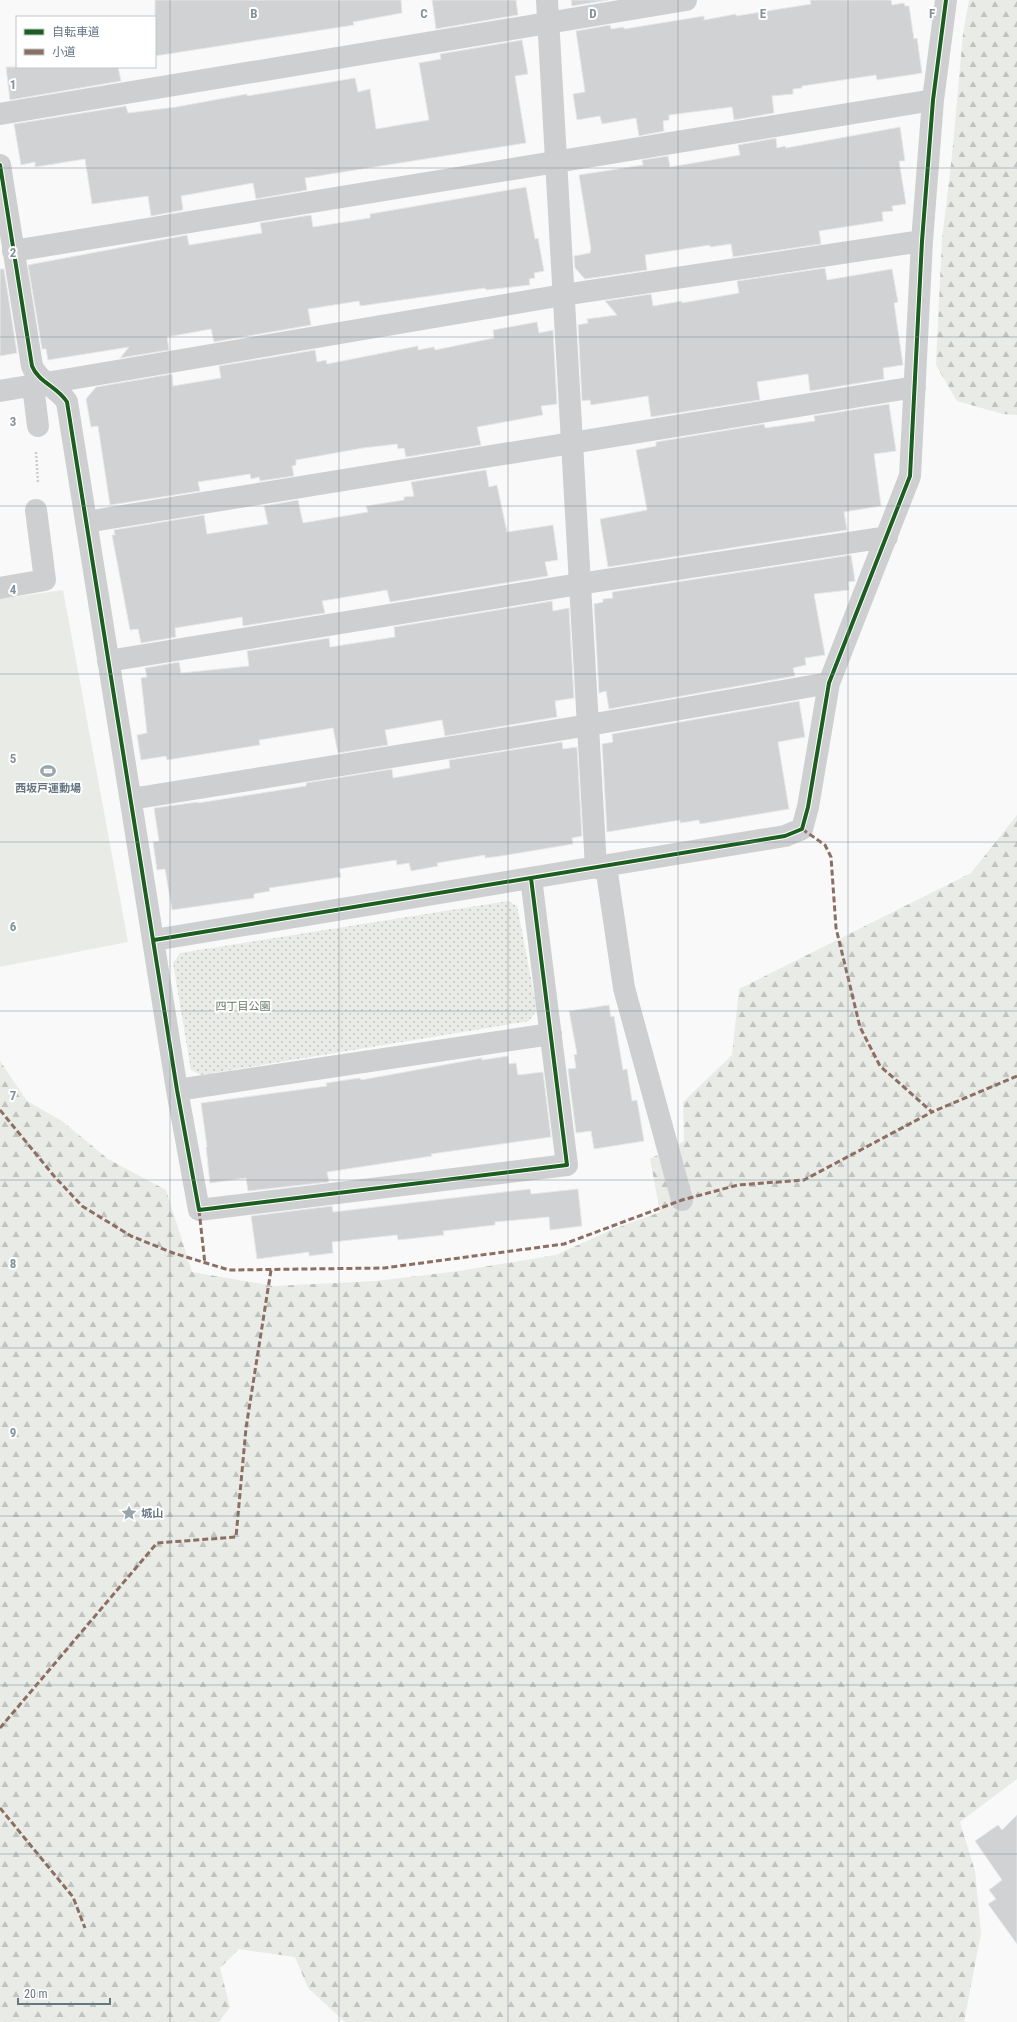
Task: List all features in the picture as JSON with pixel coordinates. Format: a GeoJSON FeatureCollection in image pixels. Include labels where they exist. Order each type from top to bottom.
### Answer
{"type":"FeatureCollection","features":[{"type":"Feature","properties":{"kind":"street"},"geometry":{"type":"LineString","coordinates":[[547,0],[580,584],[589,725],[601,867],[624,988],[682,1200]]}},
{"type":"Feature","properties":{"kind":"street"},"geometry":{"type":"LineString","coordinates":[[0,114],[686,0]]}},
{"type":"Feature","properties":{"kind":"street"},"geometry":{"type":"LineString","coordinates":[[154,940],[785,836],[802,829],[808,807],[829,683],[910,476],[916,387],[922,240],[933,100],[946,0]]}},
{"type":"Feature","properties":{"kind":"street"},"geometry":{"type":"LineString","coordinates":[[13,251],[933,100]]}},
{"type":"Feature","properties":{"kind":"street"},"geometry":{"type":"LineString","coordinates":[[0,165],[32,366],[41,385],[38,426]]}},
{"type":"Feature","properties":{"kind":"street"},"geometry":{"type":"LineString","coordinates":[[0,391],[563,295],[922,240]]}},
{"type":"Feature","properties":{"kind":"street"},"geometry":{"type":"LineString","coordinates":[[41,385],[61,393],[67,402],[177,1090],[199,1210],[567,1165],[531,878]]}},
{"type":"Feature","properties":{"kind":"street"},"geometry":{"type":"LineString","coordinates":[[86,522],[916,387]]}},
{"type":"Feature","properties":{"kind":"street"},"geometry":{"type":"LineString","coordinates":[[0,588],[45,580],[36,510]]}},
{"type":"Feature","properties":{"kind":"street"},"geometry":{"type":"LineString","coordinates":[[108,661],[580,584],[887,537]]}},
{"type":"Feature","properties":{"kind":"street"},"geometry":{"type":"LineString","coordinates":[[130,799],[589,725],[829,683]]}},
{"type":"Feature","properties":{"kind":"street"},"geometry":{"type":"LineString","coordinates":[[177,1090],[551,1034]]}},
{"type":"Feature","properties":{"kind":"path"},"geometry":{"type":"LineString","coordinates":[[36,510],[38,426]]}},
{"type":"Feature","properties":{"kind":"green space"},"geometry":{"type":"Polygon","coordinates":[[[969,0],[1017,0],[1017,415],[1003,414],[957,401],[936,365],[942,239],[952,156],[963,34],[969,0]]]}},
{"type":"Feature","properties":{"kind":"green space","name":"西坂戸運動場"},"geometry":{"type":"Polygon","coordinates":[[[63,590],[128,942],[0,967],[0,599],[63,590]]]}},
{"type":"Feature","properties":{"kind":"green space"},"geometry":{"type":"Polygon","coordinates":[[[1017,815],[1017,1779],[960,1822],[975,1871],[981,1933],[964,2022],[345,2022],[308,1988],[295,1957],[239,1949],[220,1968],[230,2007],[219,2022],[0,2022],[0,1061],[27,1101],[62,1121],[108,1159],[166,1190],[192,1272],[274,1286],[376,1281],[459,1271],[556,1255],[611,1230],[660,1212],[650,1159],[684,1141],[683,1102],[732,1055],[739,989],[971,873],[1017,815]]]}},
{"type":"Feature","properties":{"kind":"green space","name":"四丁目公園"},"geometry":{"type":"Polygon","coordinates":[[[508,901],[517,906],[537,1010],[529,1021],[201,1075],[191,1070],[173,963],[180,953],[508,901]]]}},
{"type":"Feature","properties":{"kind":"building"},"geometry":{"type":"Polygon","coordinates":[[[155,0],[401,0],[402,13],[353,22],[354,25],[156,56],[155,0]]]}},
{"type":"Feature","properties":{"kind":"building"},"geometry":{"type":"Polygon","coordinates":[[[432,0],[516,0],[518,15],[436,29],[432,0]]]}},
{"type":"Feature","properties":{"kind":"building"},"geometry":{"type":"Polygon","coordinates":[[[571,0],[608,0],[572,6],[571,0]]]}},
{"type":"Feature","properties":{"kind":"building"},"geometry":{"type":"Polygon","coordinates":[[[810,0],[891,0],[892,5],[904,3],[905,6],[909,6],[914,39],[917,38],[922,73],[877,80],[876,75],[802,86],[802,88],[793,89],[793,94],[772,96],[774,113],[734,120],[732,107],[669,115],[669,120],[663,121],[664,131],[639,136],[636,118],[602,124],[600,116],[577,120],[573,94],[585,92],[576,31],[610,25],[611,29],[624,27],[624,29],[704,16],[704,20],[736,14],[736,16],[811,4],[810,0]]]}},
{"type":"Feature","properties":{"kind":"building"},"geometry":{"type":"Polygon","coordinates":[[[522,40],[528,74],[515,76],[526,143],[305,178],[307,190],[256,199],[253,183],[181,196],[183,210],[151,216],[148,196],[92,204],[85,159],[35,167],[35,162],[21,165],[14,124],[126,106],[128,113],[176,107],[247,94],[247,96],[355,78],[358,92],[370,89],[376,129],[429,120],[419,63],[441,59],[440,54],[522,40]]]}},
{"type":"Feature","properties":{"kind":"building"},"geometry":{"type":"Polygon","coordinates":[[[6,67],[118,68],[121,81],[10,100],[6,67]]]}},
{"type":"Feature","properties":{"kind":"building"},"geometry":{"type":"Polygon","coordinates":[[[900,127],[905,161],[899,161],[906,204],[892,206],[893,211],[882,212],[883,221],[819,231],[821,244],[733,257],[731,244],[710,247],[710,245],[645,255],[647,270],[585,279],[575,268],[574,256],[590,253],[591,249],[579,175],[643,165],[642,160],[668,156],[670,167],[740,155],[738,145],[776,138],[777,148],[785,146],[786,148],[900,127]]]}},
{"type":"Feature","properties":{"kind":"building"},"geometry":{"type":"Polygon","coordinates":[[[526,187],[535,239],[538,238],[544,271],[534,273],[535,278],[529,279],[530,285],[486,290],[485,288],[360,306],[359,301],[308,309],[311,325],[214,342],[211,329],[167,337],[169,350],[120,358],[129,347],[48,360],[46,349],[42,349],[28,265],[187,235],[189,245],[262,233],[260,223],[311,215],[313,227],[370,218],[370,214],[526,187]]]}},
{"type":"Feature","properties":{"kind":"building"},"geometry":{"type":"Polygon","coordinates":[[[825,268],[827,280],[892,269],[898,302],[894,303],[903,365],[883,368],[884,379],[810,391],[808,374],[757,382],[760,400],[651,417],[648,396],[591,405],[590,400],[582,401],[578,325],[588,323],[587,319],[617,315],[605,301],[651,294],[653,306],[682,301],[682,303],[739,293],[737,281],[825,268]]]}},
{"type":"Feature","properties":{"kind":"building"},"geometry":{"type":"Polygon","coordinates":[[[0,269],[4,269],[17,353],[0,356],[0,269]]]}},
{"type":"Feature","properties":{"kind":"building"},"geometry":{"type":"Polygon","coordinates":[[[537,322],[539,333],[553,330],[557,404],[541,406],[543,415],[477,427],[481,445],[406,457],[404,448],[398,449],[397,444],[363,448],[296,460],[296,465],[292,466],[294,476],[260,481],[259,477],[251,479],[250,474],[198,482],[200,491],[110,505],[98,426],[91,427],[86,399],[96,387],[172,374],[173,386],[221,378],[219,366],[315,350],[317,362],[326,360],[327,364],[418,346],[418,350],[434,347],[435,350],[494,338],[493,330],[537,322]]]}},
{"type":"Feature","properties":{"kind":"building"},"geometry":{"type":"Polygon","coordinates":[[[889,404],[896,451],[874,454],[881,506],[844,512],[847,530],[608,567],[600,519],[647,510],[636,450],[656,446],[656,442],[764,424],[765,428],[815,421],[814,416],[889,404]]]}},
{"type":"Feature","properties":{"kind":"building"},"geometry":{"type":"Polygon","coordinates":[[[486,470],[489,487],[497,485],[507,532],[553,525],[558,560],[545,562],[548,576],[390,602],[387,590],[322,601],[325,613],[243,626],[242,617],[175,628],[176,637],[141,643],[138,629],[130,630],[112,535],[115,535],[114,530],[204,515],[207,534],[268,524],[264,506],[298,500],[303,523],[368,512],[366,506],[404,500],[404,497],[414,496],[411,482],[486,470]]]}},
{"type":"Feature","properties":{"kind":"building"},"geometry":{"type":"Polygon","coordinates":[[[851,555],[855,581],[848,582],[849,590],[814,594],[825,655],[805,658],[806,665],[793,668],[795,676],[609,709],[606,691],[599,693],[594,604],[603,602],[603,599],[613,598],[612,592],[851,555]]]}},
{"type":"Feature","properties":{"kind":"building"},"geometry":{"type":"Polygon","coordinates":[[[552,601],[553,611],[569,608],[574,698],[555,701],[557,717],[445,736],[442,720],[385,730],[388,745],[338,753],[333,728],[259,740],[260,745],[167,760],[166,756],[141,760],[137,735],[147,733],[141,678],[147,677],[145,668],[179,662],[181,673],[249,666],[247,651],[329,638],[330,647],[395,637],[394,627],[552,601]]]}},
{"type":"Feature","properties":{"kind":"building"},"geometry":{"type":"Polygon","coordinates":[[[799,701],[805,737],[778,742],[789,809],[700,824],[699,820],[680,823],[680,820],[607,832],[602,744],[613,742],[612,734],[799,701]]]}},
{"type":"Feature","properties":{"kind":"building"},"geometry":{"type":"Polygon","coordinates":[[[562,742],[563,749],[577,747],[582,836],[572,838],[573,844],[501,856],[485,858],[485,855],[437,863],[438,866],[411,871],[409,863],[397,865],[396,860],[339,869],[341,877],[269,888],[270,891],[254,894],[254,898],[172,910],[165,869],[157,870],[153,842],[159,841],[154,808],[198,803],[306,786],[306,783],[392,769],[393,778],[450,768],[449,760],[562,742]]]}},
{"type":"Feature","properties":{"kind":"building"},"geometry":{"type":"Polygon","coordinates":[[[609,1005],[611,1017],[614,1016],[623,1070],[627,1069],[632,1101],[637,1100],[644,1141],[594,1149],[591,1131],[576,1133],[568,1069],[576,1068],[574,1055],[577,1054],[569,1011],[609,1005]]]}},
{"type":"Feature","properties":{"kind":"building"},"geometry":{"type":"Polygon","coordinates":[[[508,1056],[509,1064],[516,1063],[518,1075],[543,1072],[551,1137],[431,1154],[432,1156],[327,1172],[329,1182],[248,1191],[246,1178],[210,1183],[201,1103],[327,1086],[326,1083],[360,1078],[361,1080],[482,1058],[482,1060],[508,1056]]]}},
{"type":"Feature","properties":{"kind":"building"},"geometry":{"type":"Polygon","coordinates":[[[530,1189],[531,1194],[578,1189],[582,1226],[550,1230],[549,1217],[495,1222],[495,1225],[443,1231],[444,1235],[398,1240],[397,1235],[332,1242],[333,1253],[309,1256],[309,1252],[257,1259],[251,1216],[332,1206],[333,1212],[530,1189]]]}},
{"type":"Feature","properties":{"kind":"building"},"geometry":{"type":"Polygon","coordinates":[[[1017,1815],[1017,1944],[988,1904],[996,1899],[989,1890],[1002,1880],[975,1841],[998,1825],[1002,1830],[1017,1815]]]}},
{"type":"Feature","properties":{"kind":"marked path"},"geometry":{"type":"LineString","coordinates":[[802,829],[825,845],[831,857],[836,928],[860,1027],[880,1066],[932,1112],[1017,1076]]}},
{"type":"Feature","properties":{"kind":"marked path"},"geometry":{"type":"LineString","coordinates":[[0,1110],[54,1176],[82,1206],[131,1236],[173,1253],[229,1270],[384,1268],[564,1244],[682,1200],[738,1185],[804,1180],[932,1112]]}},
{"type":"Feature","properties":{"kind":"marked path"},"geometry":{"type":"LineString","coordinates":[[199,1210],[205,1264]]}},
{"type":"Feature","properties":{"kind":"marked path"},"geometry":{"type":"LineString","coordinates":[[0,1728],[157,1543],[236,1537],[246,1428],[271,1270]]}},
{"type":"Feature","properties":{"kind":"marked path"},"geometry":{"type":"LineString","coordinates":[[0,1808],[73,1897],[85,1928]]}},
{"type":"Feature","properties":{"kind":"cycle path"},"geometry":{"type":"LineString","coordinates":[[154,940],[785,836],[802,829],[808,807],[829,683],[910,476],[922,241],[933,100],[946,0]]}},
{"type":"Feature","properties":{"kind":"cycle path"},"geometry":{"type":"LineString","coordinates":[[0,165],[32,366],[35,372],[59,392],[67,402],[177,1090],[199,1210],[567,1165],[531,878]]}},
{"type":"Feature","properties":{"kind":"place","name":"西坂戸運動場"},"geometry":{"type":"Point","coordinates":[48,771]}},
{"type":"Feature","properties":{"kind":"place","name":"城山"},"geometry":{"type":"Point","coordinates":[129,1513]}}]}
